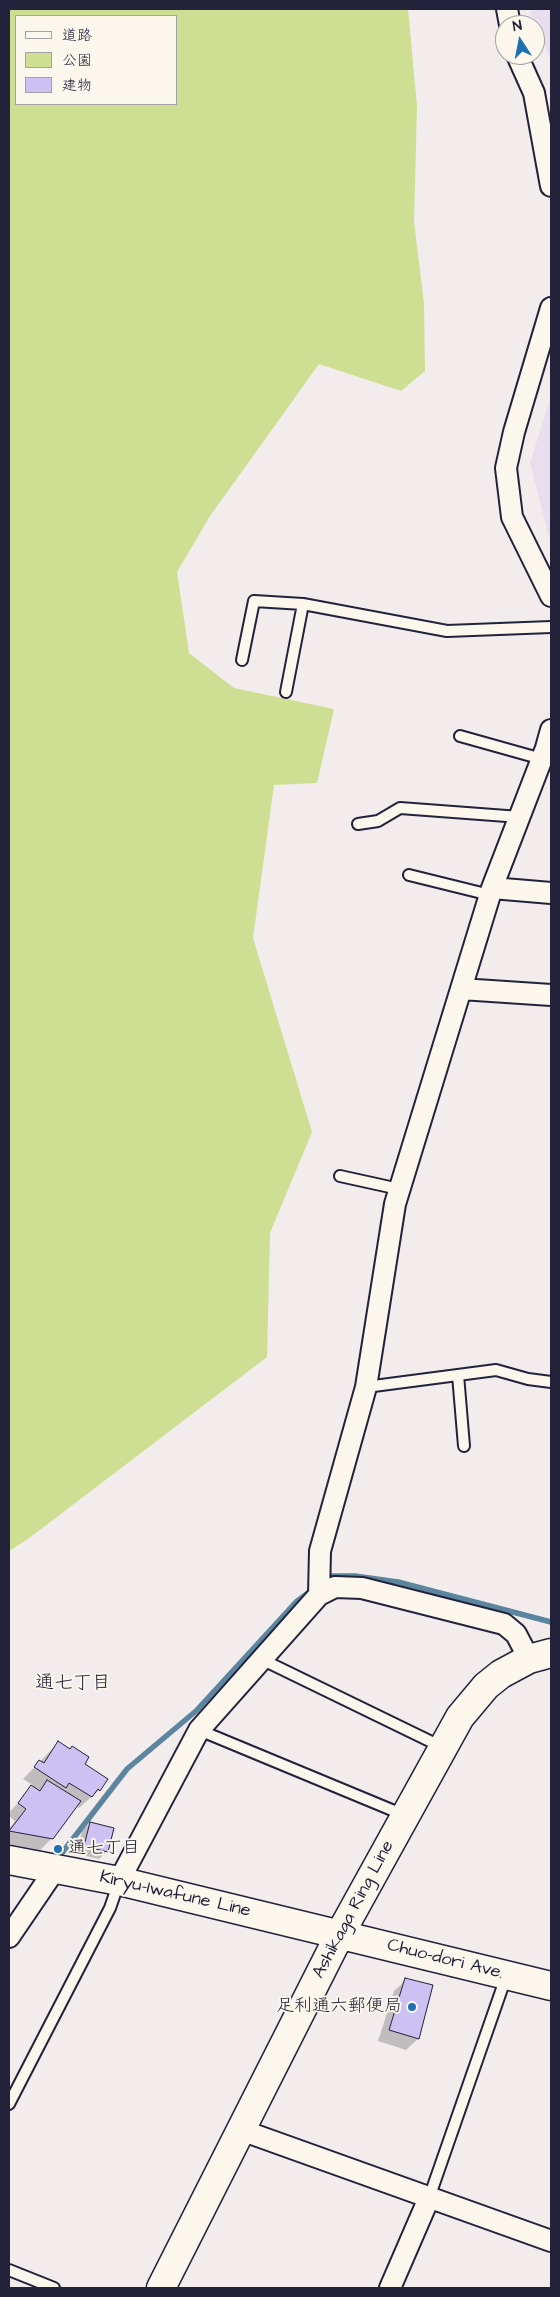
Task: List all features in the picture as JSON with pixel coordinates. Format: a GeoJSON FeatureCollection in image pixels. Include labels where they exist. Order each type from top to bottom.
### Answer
{"type":"FeatureCollection","features":[{"type":"Feature","properties":{"kind":"main road","name":"Ashikaga Ring Line"},"geometry":{"type":"LineString","coordinates":[[161,2288],[340,1934],[442,1747],[460,1717],[486,1686],[501,1674],[540,1656]]}},
{"type":"Feature","properties":{"kind":"main road","name":"Kiryu-Iwafune Line"},"geometry":{"type":"LineString","coordinates":[[9,1860],[120,1881],[340,1934]]}},
{"type":"Feature","properties":{"kind":"main road","name":"Chuo-dori Ave."},"geometry":{"type":"LineString","coordinates":[[340,1934],[551,1986]]}},
{"type":"Feature","properties":{"kind":"street"},"geometry":{"type":"LineString","coordinates":[[521,65],[534,93],[551,186]]}},
{"type":"Feature","properties":{"kind":"street"},"geometry":{"type":"LineString","coordinates":[[551,308],[514,432],[506,468],[512,517],[551,596]]}},
{"type":"Feature","properties":{"kind":"street"},"geometry":{"type":"LineString","coordinates":[[319,1595],[322,1542],[366,1386],[399,1188],[491,892],[542,759],[551,730]]}},
{"type":"Feature","properties":{"kind":"street"},"geometry":{"type":"LineString","coordinates":[[491,892],[551,893]]}},
{"type":"Feature","properties":{"kind":"street"},"geometry":{"type":"LineString","coordinates":[[461,989],[551,995]]}},
{"type":"Feature","properties":{"kind":"street"},"geometry":{"type":"LineString","coordinates":[[120,1881],[199,1730],[319,1595],[335,1586],[362,1588],[504,1624],[540,1656]]}},
{"type":"Feature","properties":{"kind":"street"},"geometry":{"type":"LineString","coordinates":[[9,1937],[56,1868]]}},
{"type":"Feature","properties":{"kind":"street"},"geometry":{"type":"LineString","coordinates":[[241,2130],[551,2240]]}},
{"type":"Feature","properties":{"kind":"street"},"geometry":{"type":"LineString","coordinates":[[390,2288],[429,2198]]}},
{"type":"Feature","properties":{"kind":"lane"},"geometry":{"type":"LineString","coordinates":[[242,660],[254,600],[303,604],[448,631],[551,627]]}},
{"type":"Feature","properties":{"kind":"lane"},"geometry":{"type":"LineString","coordinates":[[286,692],[303,604]]}},
{"type":"Feature","properties":{"kind":"lane"},"geometry":{"type":"LineString","coordinates":[[460,736],[542,759]]}},
{"type":"Feature","properties":{"kind":"lane"},"geometry":{"type":"LineString","coordinates":[[358,824],[378,820],[400,808],[520,817]]}},
{"type":"Feature","properties":{"kind":"lane"},"geometry":{"type":"LineString","coordinates":[[409,875],[491,892]]}},
{"type":"Feature","properties":{"kind":"lane"},"geometry":{"type":"LineString","coordinates":[[340,1176],[399,1188]]}},
{"type":"Feature","properties":{"kind":"lane"},"geometry":{"type":"LineString","coordinates":[[366,1386],[496,1370],[528,1379],[551,1382]]}},
{"type":"Feature","properties":{"kind":"lane"},"geometry":{"type":"LineString","coordinates":[[458,1375],[464,1446]]}},
{"type":"Feature","properties":{"kind":"lane"},"geometry":{"type":"LineString","coordinates":[[261,1659],[442,1747]]}},
{"type":"Feature","properties":{"kind":"lane"},"geometry":{"type":"LineString","coordinates":[[199,1730],[404,1815]]}},
{"type":"Feature","properties":{"kind":"lane"},"geometry":{"type":"LineString","coordinates":[[9,2104],[110,1908],[120,1881]]}},
{"type":"Feature","properties":{"kind":"lane"},"geometry":{"type":"LineString","coordinates":[[429,2198],[506,1975]]}},
{"type":"Feature","properties":{"kind":"lane"},"geometry":{"type":"LineString","coordinates":[[9,2270],[54,2288]]}},
{"type":"Feature","properties":{"kind":"shaded area"},"geometry":{"type":"Polygon","coordinates":[[[530,9],[551,9],[551,60],[545,47],[545,15],[531,15],[530,9]]]}},
{"type":"Feature","properties":{"kind":"shaded area"},"geometry":{"type":"Polygon","coordinates":[[[551,396],[551,545],[530,463],[551,396]]]}},
{"type":"Feature","properties":{"kind":"green space"},"geometry":{"type":"Polygon","coordinates":[[[9,9],[408,9],[417,106],[414,222],[424,303],[425,371],[401,391],[319,364],[210,516],[177,572],[189,653],[234,688],[334,709],[317,783],[274,785],[253,938],[312,1132],[270,1233],[267,1357],[28,1539],[9,1551],[9,9]]]}},
{"type":"Feature","properties":{"kind":"building"},"geometry":{"type":"Polygon","coordinates":[[[58,1741],[70,1749],[72,1746],[89,1757],[85,1764],[108,1779],[100,1791],[98,1789],[92,1797],[69,1783],[66,1788],[34,1767],[39,1760],[44,1763],[58,1741]]]}},
{"type":"Feature","properties":{"kind":"building"},"geometry":{"type":"Polygon","coordinates":[[[47,1780],[81,1801],[53,1839],[9,1831],[26,1809],[18,1803],[31,1785],[40,1791],[47,1780]]]}},
{"type":"Feature","properties":{"kind":"building"},"geometry":{"type":"Polygon","coordinates":[[[90,1822],[114,1828],[108,1852],[84,1846],[90,1822]]]}},
{"type":"Feature","properties":{"kind":"building","name":"足利通六郵便局"},"geometry":{"type":"Polygon","coordinates":[[[405,1978],[433,1985],[419,2039],[389,2030],[405,1978]]]}},
{"type":"Feature","properties":{"kind":"waterway"},"geometry":{"type":"LineString","coordinates":[[325,1579],[329,1576],[355,1576],[398,1582],[551,1622]]}},
{"type":"Feature","properties":{"kind":"waterway"},"geometry":{"type":"LineString","coordinates":[[55,1862],[127,1769],[196,1711],[296,1602],[312,1590]]}},
{"type":"Feature","properties":{"kind":"place","name":"通七丁目"},"geometry":{"type":"Point","coordinates":[58,1849]}},
{"type":"Feature","properties":{"kind":"place","name":"足利通六郵便局"},"geometry":{"type":"Point","coordinates":[412,2007]}},
{"type":"Feature","properties":{"kind":"district","name":"通七丁目"},"geometry":{"type":"Point","coordinates":[73,1684]}}]}
